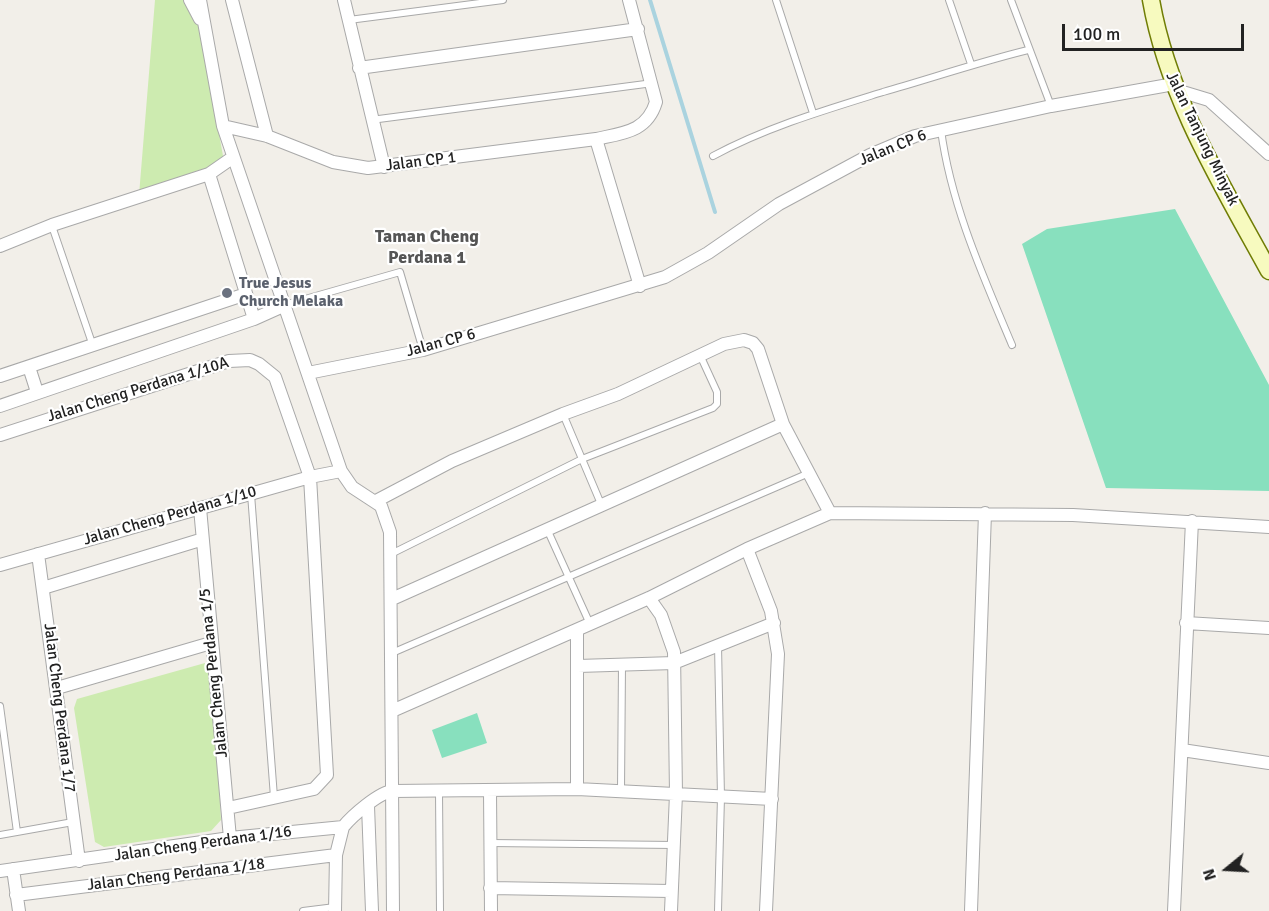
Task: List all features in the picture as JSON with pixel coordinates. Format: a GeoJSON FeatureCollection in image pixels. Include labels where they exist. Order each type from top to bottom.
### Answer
{"type":"FeatureCollection","features":[{"type":"Feature","properties":{"kind":"main road","name":"Jalan Tanjung Minyak"},"geometry":{"type":"LineString","coordinates":[[1151,0],[1157,34],[1175,87],[1269,271]]}},
{"type":"Feature","properties":{"kind":"street"},"geometry":{"type":"LineString","coordinates":[[190,0],[205,28]]}},
{"type":"Feature","properties":{"kind":"street"},"geometry":{"type":"LineString","coordinates":[[200,0],[223,126],[232,158],[341,471],[352,487],[376,501],[385,511],[388,520],[392,600],[393,911]]}},
{"type":"Feature","properties":{"kind":"street"},"geometry":{"type":"LineString","coordinates":[[232,0],[267,136]]}},
{"type":"Feature","properties":{"kind":"street"},"geometry":{"type":"LineString","coordinates":[[344,0],[384,167]]}},
{"type":"Feature","properties":{"kind":"street"},"geometry":{"type":"LineString","coordinates":[[629,0],[653,83]]}},
{"type":"Feature","properties":{"kind":"street"},"geometry":{"type":"LineString","coordinates":[[359,68],[638,29]]}},
{"type":"Feature","properties":{"kind":"street","name":"Jalan CP 1"},"geometry":{"type":"LineString","coordinates":[[223,126],[267,136],[333,162],[349,166],[384,167],[596,139],[625,133],[651,116],[656,102],[653,83]]}},
{"type":"Feature","properties":{"kind":"street"},"geometry":{"type":"LineString","coordinates":[[1175,87],[1209,100],[1269,154]]}},
{"type":"Feature","properties":{"kind":"street","name":"Jalan CP 6"},"geometry":{"type":"LineString","coordinates":[[308,373],[423,350],[640,286],[688,265],[779,204],[870,154],[906,139],[1052,106],[1175,87]]}},
{"type":"Feature","properties":{"kind":"street"},"geometry":{"type":"LineString","coordinates":[[596,139],[640,286]]}},
{"type":"Feature","properties":{"kind":"street"},"geometry":{"type":"LineString","coordinates":[[0,246],[52,225],[209,174],[232,158]]}},
{"type":"Feature","properties":{"kind":"street"},"geometry":{"type":"LineString","coordinates":[[209,174],[254,319]]}},
{"type":"Feature","properties":{"kind":"street"},"geometry":{"type":"LineString","coordinates":[[0,376],[246,294]]}},
{"type":"Feature","properties":{"kind":"street"},"geometry":{"type":"LineString","coordinates":[[0,406],[254,319],[283,306]]}},
{"type":"Feature","properties":{"kind":"street"},"geometry":{"type":"LineString","coordinates":[[376,501],[452,461],[563,414],[618,394],[734,341],[753,343],[758,349],[783,424],[811,473],[830,513]]}},
{"type":"Feature","properties":{"kind":"street","name":"Jalan Cheng Perdana 1/10A"},"geometry":{"type":"LineString","coordinates":[[0,435],[229,361],[250,360],[260,364],[275,377],[310,477],[327,775],[314,789],[274,798]]}},
{"type":"Feature","properties":{"kind":"street"},"geometry":{"type":"LineString","coordinates":[[29,367],[37,392]]}},
{"type":"Feature","properties":{"kind":"street"},"geometry":{"type":"LineString","coordinates":[[392,600],[783,424]]}},
{"type":"Feature","properties":{"kind":"street","name":"Jalan Cheng Perdana 1/10"},"geometry":{"type":"LineString","coordinates":[[0,565],[310,477],[341,471]]}},
{"type":"Feature","properties":{"kind":"street","name":"Jalan Cheng Perdana 1/5"},"geometry":{"type":"LineString","coordinates":[[200,508],[201,540],[230,838]]}},
{"type":"Feature","properties":{"kind":"street"},"geometry":{"type":"LineString","coordinates":[[392,711],[649,598],[747,549],[830,513],[985,513],[1192,521],[1269,527]]}},
{"type":"Feature","properties":{"kind":"street"},"geometry":{"type":"LineString","coordinates":[[971,911],[985,513]]}},
{"type":"Feature","properties":{"kind":"street"},"geometry":{"type":"LineString","coordinates":[[1174,911],[1192,521]]}},
{"type":"Feature","properties":{"kind":"street"},"geometry":{"type":"LineString","coordinates":[[43,588],[201,540]]}},
{"type":"Feature","properties":{"kind":"street"},"geometry":{"type":"LineString","coordinates":[[747,549],[774,623],[778,677],[766,911]]}},
{"type":"Feature","properties":{"kind":"street","name":"Jalan Cheng Perdana 1/7"},"geometry":{"type":"LineString","coordinates":[[38,554],[79,861]]}},
{"type":"Feature","properties":{"kind":"street"},"geometry":{"type":"LineString","coordinates":[[649,598],[669,633],[674,663],[676,794],[671,911]]}},
{"type":"Feature","properties":{"kind":"street"},"geometry":{"type":"LineString","coordinates":[[578,666],[674,663],[774,623]]}},
{"type":"Feature","properties":{"kind":"street"},"geometry":{"type":"LineString","coordinates":[[1186,623],[1269,628]]}},
{"type":"Feature","properties":{"kind":"street"},"geometry":{"type":"LineString","coordinates":[[577,630],[577,789]]}},
{"type":"Feature","properties":{"kind":"street"},"geometry":{"type":"LineString","coordinates":[[57,688],[211,643]]}},
{"type":"Feature","properties":{"kind":"street"},"geometry":{"type":"LineString","coordinates":[[1182,750],[1269,763]]}},
{"type":"Feature","properties":{"kind":"street"},"geometry":{"type":"LineString","coordinates":[[335,909],[336,855],[343,827],[353,815],[368,807],[380,793],[393,790],[490,792],[577,789],[772,800]]}},
{"type":"Feature","properties":{"kind":"street"},"geometry":{"type":"LineString","coordinates":[[490,792],[491,911]]}},
{"type":"Feature","properties":{"kind":"street"},"geometry":{"type":"LineString","coordinates":[[228,808],[274,798]]}},
{"type":"Feature","properties":{"kind":"street"},"geometry":{"type":"LineString","coordinates":[[368,807],[372,911]]}},
{"type":"Feature","properties":{"kind":"street","name":"Jalan Cheng Perdana 1/16"},"geometry":{"type":"LineString","coordinates":[[6,870],[230,838],[343,827]]}},
{"type":"Feature","properties":{"kind":"street","name":"Jalan Cheng Perdana 1/18"},"geometry":{"type":"LineString","coordinates":[[16,895],[336,855]]}},
{"type":"Feature","properties":{"kind":"street"},"geometry":{"type":"LineString","coordinates":[[6,870],[16,895],[19,911]]}},
{"type":"Feature","properties":{"kind":"street"},"geometry":{"type":"LineString","coordinates":[[490,888],[671,891]]}},
{"type":"Feature","properties":{"kind":"lane"},"geometry":{"type":"LineString","coordinates":[[348,20],[503,0]]}},
{"type":"Feature","properties":{"kind":"lane"},"geometry":{"type":"LineString","coordinates":[[776,0],[813,113]]}},
{"type":"Feature","properties":{"kind":"lane"},"geometry":{"type":"LineString","coordinates":[[949,0],[971,64]]}},
{"type":"Feature","properties":{"kind":"lane"},"geometry":{"type":"LineString","coordinates":[[1011,0],[1028,50],[1052,106]]}},
{"type":"Feature","properties":{"kind":"lane"},"geometry":{"type":"LineString","coordinates":[[713,156],[744,139],[813,113],[971,64],[1028,50]]}},
{"type":"Feature","properties":{"kind":"lane"},"geometry":{"type":"LineString","coordinates":[[371,120],[653,83]]}},
{"type":"Feature","properties":{"kind":"lane"},"geometry":{"type":"LineString","coordinates":[[941,130],[950,181],[983,276],[1012,345]]}},
{"type":"Feature","properties":{"kind":"lane"},"geometry":{"type":"LineString","coordinates":[[52,225],[93,346]]}},
{"type":"Feature","properties":{"kind":"lane"},"geometry":{"type":"LineString","coordinates":[[283,306],[400,272],[423,350]]}},
{"type":"Feature","properties":{"kind":"lane"},"geometry":{"type":"LineString","coordinates":[[391,554],[582,459],[713,408],[717,404],[717,392],[700,356]]}},
{"type":"Feature","properties":{"kind":"lane"},"geometry":{"type":"LineString","coordinates":[[563,414],[601,504]]}},
{"type":"Feature","properties":{"kind":"lane"},"geometry":{"type":"LineString","coordinates":[[391,653],[811,473]]}},
{"type":"Feature","properties":{"kind":"lane"},"geometry":{"type":"LineString","coordinates":[[251,494],[274,798]]}},
{"type":"Feature","properties":{"kind":"lane"},"geometry":{"type":"LineString","coordinates":[[546,529],[590,624]]}},
{"type":"Feature","properties":{"kind":"lane"},"geometry":{"type":"LineString","coordinates":[[718,645],[720,797],[718,911]]}},
{"type":"Feature","properties":{"kind":"lane"},"geometry":{"type":"LineString","coordinates":[[621,790],[622,665]]}},
{"type":"Feature","properties":{"kind":"lane"},"geometry":{"type":"LineString","coordinates":[[0,706],[18,832]]}},
{"type":"Feature","properties":{"kind":"lane"},"geometry":{"type":"LineString","coordinates":[[439,792],[440,911]]}},
{"type":"Feature","properties":{"kind":"lane"},"geometry":{"type":"LineString","coordinates":[[0,835],[74,822]]}},
{"type":"Feature","properties":{"kind":"lane"},"geometry":{"type":"LineString","coordinates":[[490,843],[675,845]]}},
{"type":"Feature","properties":{"kind":"lane"},"geometry":{"type":"LineString","coordinates":[[303,911],[335,909]]}},
{"type":"Feature","properties":{"kind":"green space"},"geometry":{"type":"Polygon","coordinates":[[[155,0],[188,0],[198,17],[225,167],[139,195],[155,0]]]}},
{"type":"Feature","properties":{"kind":"green space"},"geometry":{"type":"Polygon","coordinates":[[[1175,209],[1269,385],[1269,491],[1106,488],[1022,244],[1047,229],[1175,209]]]}},
{"type":"Feature","properties":{"kind":"green space"},"geometry":{"type":"Polygon","coordinates":[[[205,663],[213,671],[221,820],[211,831],[104,847],[95,842],[74,708],[77,699],[205,663]]]}},
{"type":"Feature","properties":{"kind":"green space"},"geometry":{"type":"Polygon","coordinates":[[[477,713],[487,743],[442,758],[432,730],[477,713]]]}},
{"type":"Feature","properties":{"kind":"waterway"},"geometry":{"type":"LineString","coordinates":[[650,0],[715,212]]}},
{"type":"Feature","properties":{"kind":"place","name":"True Jesus Church Melaka"},"geometry":{"type":"Point","coordinates":[227,293]}},
{"type":"Feature","properties":{"kind":"district","name":"Taman Cheng Perdana 1"},"geometry":{"type":"Point","coordinates":[427,247]}}]}
